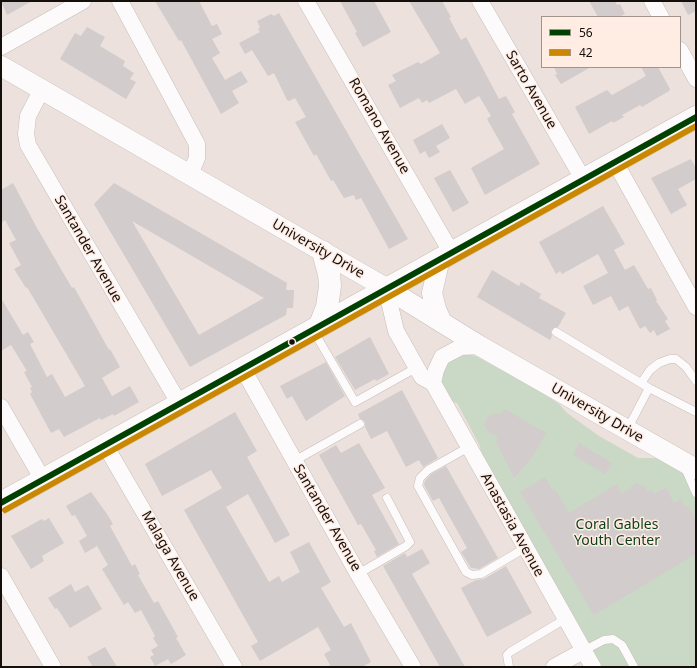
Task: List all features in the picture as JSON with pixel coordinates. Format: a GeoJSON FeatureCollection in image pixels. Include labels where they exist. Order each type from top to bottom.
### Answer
{"type":"FeatureCollection","features":[{"type":"Feature","properties":{"kind":"main road"},"geometry":{"type":"LineString","coordinates":[[1,503],[696,116]]}},
{"type":"Feature","properties":{"kind":"main road"},"geometry":{"type":"LineString","coordinates":[[316,327],[327,307],[330,286],[330,274],[323,252]]}},
{"type":"Feature","properties":{"kind":"street"},"geometry":{"type":"LineString","coordinates":[[1,47],[83,1]]}},
{"type":"Feature","properties":{"kind":"street"},"geometry":{"type":"LineString","coordinates":[[120,1],[197,144],[197,158],[190,174]]}},
{"type":"Feature","properties":{"kind":"street","name":"Romano Avenue"},"geometry":{"type":"LineString","coordinates":[[306,1],[445,255]]}},
{"type":"Feature","properties":{"kind":"street","name":"Sarto Avenue"},"geometry":{"type":"LineString","coordinates":[[480,1],[583,179]]}},
{"type":"Feature","properties":{"kind":"street"},"geometry":{"type":"LineString","coordinates":[[652,1],[660,16]]}},
{"type":"Feature","properties":{"kind":"street"},"geometry":{"type":"LineString","coordinates":[[681,52],[696,79]]}},
{"type":"Feature","properties":{"kind":"street","name":"University Drive"},"geometry":{"type":"LineString","coordinates":[[1,66],[386,288],[442,324],[689,465]]}},
{"type":"Feature","properties":{"kind":"street","name":"Santander Avenue"},"geometry":{"type":"LineString","coordinates":[[42,89],[28,116],[26,134],[28,145],[179,403]]}},
{"type":"Feature","properties":{"kind":"street"},"geometry":{"type":"LineString","coordinates":[[615,162],[696,306]]}},
{"type":"Feature","properties":{"kind":"street"},"geometry":{"type":"LineString","coordinates":[[442,324],[432,293],[445,255]]}},
{"type":"Feature","properties":{"kind":"street","name":"Anastasia Avenue"},"geometry":{"type":"LineString","coordinates":[[386,288],[396,331],[416,368],[422,377],[433,383],[593,667]]}},
{"type":"Feature","properties":{"kind":"street"},"geometry":{"type":"LineString","coordinates":[[433,383],[436,370],[442,357],[461,348],[480,346]]}},
{"type":"Feature","properties":{"kind":"street","name":"Santander Avenue"},"geometry":{"type":"LineString","coordinates":[[242,369],[358,574],[414,667]]}},
{"type":"Feature","properties":{"kind":"street"},"geometry":{"type":"LineString","coordinates":[[1,408],[43,480]]}},
{"type":"Feature","properties":{"kind":"street","name":"Malaga Avenue"},"geometry":{"type":"LineString","coordinates":[[105,445],[234,667]]}},
{"type":"Feature","properties":{"kind":"street"},"geometry":{"type":"LineString","coordinates":[[1,576],[53,667]]}},
{"type":"Feature","properties":{"kind":"street"},"geometry":{"type":"LineString","coordinates":[[554,667],[583,651]]}},
{"type":"Feature","properties":{"kind":"lane"},"geometry":{"type":"LineString","coordinates":[[316,327],[355,402],[416,368]]}},
{"type":"Feature","properties":{"kind":"lane"},"geometry":{"type":"LineString","coordinates":[[556,332],[649,388],[696,412]]}},
{"type":"Feature","properties":{"kind":"lane"},"geometry":{"type":"LineString","coordinates":[[641,383],[650,370],[659,363],[670,359],[676,359],[686,368],[696,381]]}},
{"type":"Feature","properties":{"kind":"lane"},"geometry":{"type":"LineString","coordinates":[[626,430],[649,388]]}},
{"type":"Feature","properties":{"kind":"lane"},"geometry":{"type":"LineString","coordinates":[[294,461],[360,424]]}},
{"type":"Feature","properties":{"kind":"lane"},"geometry":{"type":"LineString","coordinates":[[469,447],[428,470],[420,478],[418,486],[466,572],[472,575],[481,574],[525,548]]}},
{"type":"Feature","properties":{"kind":"lane"},"geometry":{"type":"LineString","coordinates":[[689,465],[696,493]]}},
{"type":"Feature","properties":{"kind":"lane"},"geometry":{"type":"LineString","coordinates":[[358,574],[406,546],[410,542],[387,498]]}},
{"type":"Feature","properties":{"kind":"lane"},"geometry":{"type":"LineString","coordinates":[[509,667],[507,655],[510,652],[565,619]]}},
{"type":"Feature","properties":{"kind":"lane"},"geometry":{"type":"LineString","coordinates":[[583,651],[604,640],[613,639],[622,645],[634,667]]}},
{"type":"Feature","properties":{"kind":"green space","name":"Coral Gables Youth Center"},"geometry":{"type":"Polygon","coordinates":[[[466,354],[476,356],[541,392],[559,404],[567,413],[599,436],[638,458],[658,458],[696,476],[696,667],[602,667],[481,456],[480,446],[457,403],[446,400],[439,373],[442,365],[466,354]]]}},
{"type":"Feature","properties":{"kind":"building"},"geometry":{"type":"Polygon","coordinates":[[[1,1],[32,1],[7,15],[1,1]]]}},
{"type":"Feature","properties":{"kind":"building"},"geometry":{"type":"Polygon","coordinates":[[[155,1],[199,1],[212,26],[217,24],[222,34],[212,39],[220,53],[212,58],[225,80],[241,71],[248,82],[232,91],[239,103],[221,114],[181,40],[179,41],[155,1]]]}},
{"type":"Feature","properties":{"kind":"building"},"geometry":{"type":"Polygon","coordinates":[[[340,1],[374,1],[391,32],[363,47],[355,33],[357,32],[340,1]]]}},
{"type":"Feature","properties":{"kind":"building"},"geometry":{"type":"Polygon","coordinates":[[[409,1],[442,1],[461,40],[466,37],[499,99],[506,96],[515,112],[512,114],[540,164],[485,195],[471,168],[504,149],[487,119],[491,116],[479,96],[465,104],[456,89],[429,103],[427,100],[422,103],[419,98],[400,108],[388,85],[396,81],[392,75],[418,62],[421,64],[440,53],[409,1]]]}},
{"type":"Feature","properties":{"kind":"building"},"geometry":{"type":"Polygon","coordinates":[[[589,1],[615,1],[617,5],[620,4],[625,14],[621,16],[597,16],[589,1]]]}},
{"type":"Feature","properties":{"kind":"building"},"geometry":{"type":"Polygon","coordinates":[[[681,1],[696,1],[696,11],[688,15],[681,1]]]}},
{"type":"Feature","properties":{"kind":"building"},"geometry":{"type":"Polygon","coordinates":[[[279,13],[408,239],[389,249],[361,198],[356,200],[354,195],[344,198],[333,180],[331,181],[316,154],[314,156],[295,122],[306,117],[295,98],[289,101],[287,100],[274,73],[268,76],[252,50],[245,54],[239,43],[260,32],[258,29],[260,27],[257,21],[271,14],[274,16],[279,13]]]}},
{"type":"Feature","properties":{"kind":"building"},"geometry":{"type":"Polygon","coordinates":[[[87,27],[105,37],[100,46],[125,61],[123,66],[134,73],[130,79],[136,82],[126,99],[60,59],[75,33],[81,36],[87,27]]]}},
{"type":"Feature","properties":{"kind":"building"},"geometry":{"type":"Polygon","coordinates":[[[554,68],[589,68],[561,84],[555,75],[557,74],[554,68]]]}},
{"type":"Feature","properties":{"kind":"building"},"geometry":{"type":"Polygon","coordinates":[[[642,68],[659,68],[670,89],[669,91],[642,107],[640,105],[622,115],[624,117],[613,123],[612,121],[589,134],[575,107],[607,90],[612,95],[646,76],[642,68]]]}},
{"type":"Feature","properties":{"kind":"building"},"geometry":{"type":"Polygon","coordinates":[[[442,124],[450,138],[436,146],[440,152],[429,158],[425,151],[420,154],[413,140],[442,124]]]}},
{"type":"Feature","properties":{"kind":"building"},"geometry":{"type":"Polygon","coordinates":[[[691,159],[696,168],[696,179],[678,189],[687,205],[671,214],[651,178],[691,159]]]}},
{"type":"Feature","properties":{"kind":"building"},"geometry":{"type":"Polygon","coordinates":[[[450,170],[469,203],[453,212],[434,178],[450,170]]]}},
{"type":"Feature","properties":{"kind":"building"},"geometry":{"type":"Polygon","coordinates":[[[13,183],[37,228],[72,288],[74,287],[120,367],[102,378],[112,396],[130,386],[139,402],[114,416],[113,414],[101,420],[100,418],[64,437],[59,429],[51,433],[30,394],[32,392],[30,388],[32,387],[24,372],[27,371],[11,345],[1,351],[1,298],[23,335],[28,332],[34,342],[30,344],[47,377],[52,374],[65,397],[85,386],[27,287],[26,288],[14,269],[21,265],[9,243],[16,240],[5,220],[1,223],[1,190],[13,183]]]}},
{"type":"Feature","properties":{"kind":"building"},"geometry":{"type":"Polygon","coordinates":[[[114,183],[287,283],[286,290],[294,290],[293,308],[287,308],[286,315],[190,367],[94,204],[114,183]],[[132,221],[199,335],[264,298],[132,221]]]}},
{"type":"Feature","properties":{"kind":"building"},"geometry":{"type":"Polygon","coordinates":[[[603,206],[625,244],[614,250],[625,270],[634,265],[648,289],[651,288],[657,300],[656,301],[668,319],[665,321],[670,329],[657,336],[654,330],[650,333],[645,326],[640,329],[628,306],[619,311],[611,296],[593,305],[583,286],[608,273],[598,254],[562,274],[560,271],[556,274],[539,242],[603,206]]]}},
{"type":"Feature","properties":{"kind":"building"},"geometry":{"type":"Polygon","coordinates":[[[492,270],[519,286],[521,282],[541,294],[539,298],[566,313],[558,327],[551,330],[552,336],[550,340],[477,297],[492,270]]]}},
{"type":"Feature","properties":{"kind":"building"},"geometry":{"type":"Polygon","coordinates":[[[370,337],[389,374],[376,381],[375,379],[355,390],[335,357],[370,337]]]}},
{"type":"Feature","properties":{"kind":"building"},"geometry":{"type":"Polygon","coordinates":[[[326,362],[345,396],[306,421],[292,396],[287,399],[280,386],[326,362]]]}},
{"type":"Feature","properties":{"kind":"building"},"geometry":{"type":"Polygon","coordinates":[[[402,390],[438,458],[423,467],[419,460],[406,467],[387,431],[371,439],[365,427],[365,422],[360,419],[358,414],[402,390]]]}},
{"type":"Feature","properties":{"kind":"building"},"geometry":{"type":"Polygon","coordinates":[[[505,409],[546,433],[531,459],[514,478],[496,442],[498,436],[489,433],[484,425],[488,416],[494,413],[502,413],[505,409]]]}},
{"type":"Feature","properties":{"kind":"building"},"geometry":{"type":"Polygon","coordinates":[[[235,412],[257,451],[247,457],[290,535],[275,543],[248,494],[226,507],[269,582],[279,576],[282,582],[300,572],[290,552],[309,542],[331,582],[321,588],[344,627],[351,623],[371,662],[362,667],[331,667],[324,654],[331,650],[318,627],[260,661],[251,646],[258,642],[184,510],[222,488],[211,470],[162,496],[145,464],[235,412]]]}},
{"type":"Feature","properties":{"kind":"building"},"geometry":{"type":"Polygon","coordinates":[[[359,443],[385,488],[372,495],[399,544],[377,557],[374,551],[376,550],[361,524],[358,525],[319,455],[336,445],[341,453],[359,443]]]}},
{"type":"Feature","properties":{"kind":"building"},"geometry":{"type":"Polygon","coordinates":[[[579,443],[612,463],[605,474],[573,455],[579,443]]]}},
{"type":"Feature","properties":{"kind":"building"},"geometry":{"type":"Polygon","coordinates":[[[446,466],[498,558],[479,569],[471,568],[461,552],[467,548],[439,498],[433,501],[424,485],[425,481],[431,474],[446,466]]]}},
{"type":"Feature","properties":{"kind":"building"},"geometry":{"type":"Polygon","coordinates":[[[545,477],[552,490],[555,489],[569,513],[617,484],[622,494],[636,483],[642,485],[648,492],[652,491],[654,494],[666,487],[674,503],[681,499],[685,507],[688,506],[696,519],[696,554],[594,615],[520,492],[545,477]]]}},
{"type":"Feature","properties":{"kind":"building"},"geometry":{"type":"Polygon","coordinates":[[[91,492],[113,524],[110,526],[132,566],[135,564],[140,574],[138,575],[154,603],[158,601],[178,637],[176,638],[186,655],[171,664],[168,659],[155,666],[150,657],[154,655],[151,650],[158,646],[153,638],[155,636],[141,610],[135,613],[128,602],[124,605],[102,569],[108,565],[97,546],[85,553],[79,541],[87,536],[75,515],[72,516],[66,506],[91,492]]]}},
{"type":"Feature","properties":{"kind":"building"},"geometry":{"type":"Polygon","coordinates":[[[49,518],[64,543],[42,556],[44,561],[31,569],[11,536],[42,519],[44,521],[49,518]]]}},
{"type":"Feature","properties":{"kind":"building"},"geometry":{"type":"Polygon","coordinates":[[[422,549],[430,563],[412,574],[465,667],[440,667],[383,566],[405,553],[407,557],[422,549]]]}},
{"type":"Feature","properties":{"kind":"building"},"geometry":{"type":"Polygon","coordinates":[[[506,566],[532,613],[487,637],[461,588],[476,580],[484,579],[506,566]]]}},
{"type":"Feature","properties":{"kind":"building"},"geometry":{"type":"Polygon","coordinates":[[[71,584],[75,592],[88,585],[102,609],[70,628],[57,608],[55,609],[48,598],[71,584]]]}},
{"type":"Feature","properties":{"kind":"building"},"geometry":{"type":"Polygon","coordinates":[[[105,647],[117,667],[93,667],[87,657],[105,647]]]}},
{"type":"Feature","properties":{"kind":"transit line","name":"56"},"geometry":{"type":"LineString","coordinates":[[1,503],[696,117]]}},
{"type":"Feature","properties":{"kind":"transit line","name":"42"},"geometry":{"type":"LineString","coordinates":[[5,510],[696,126]]}}]}
